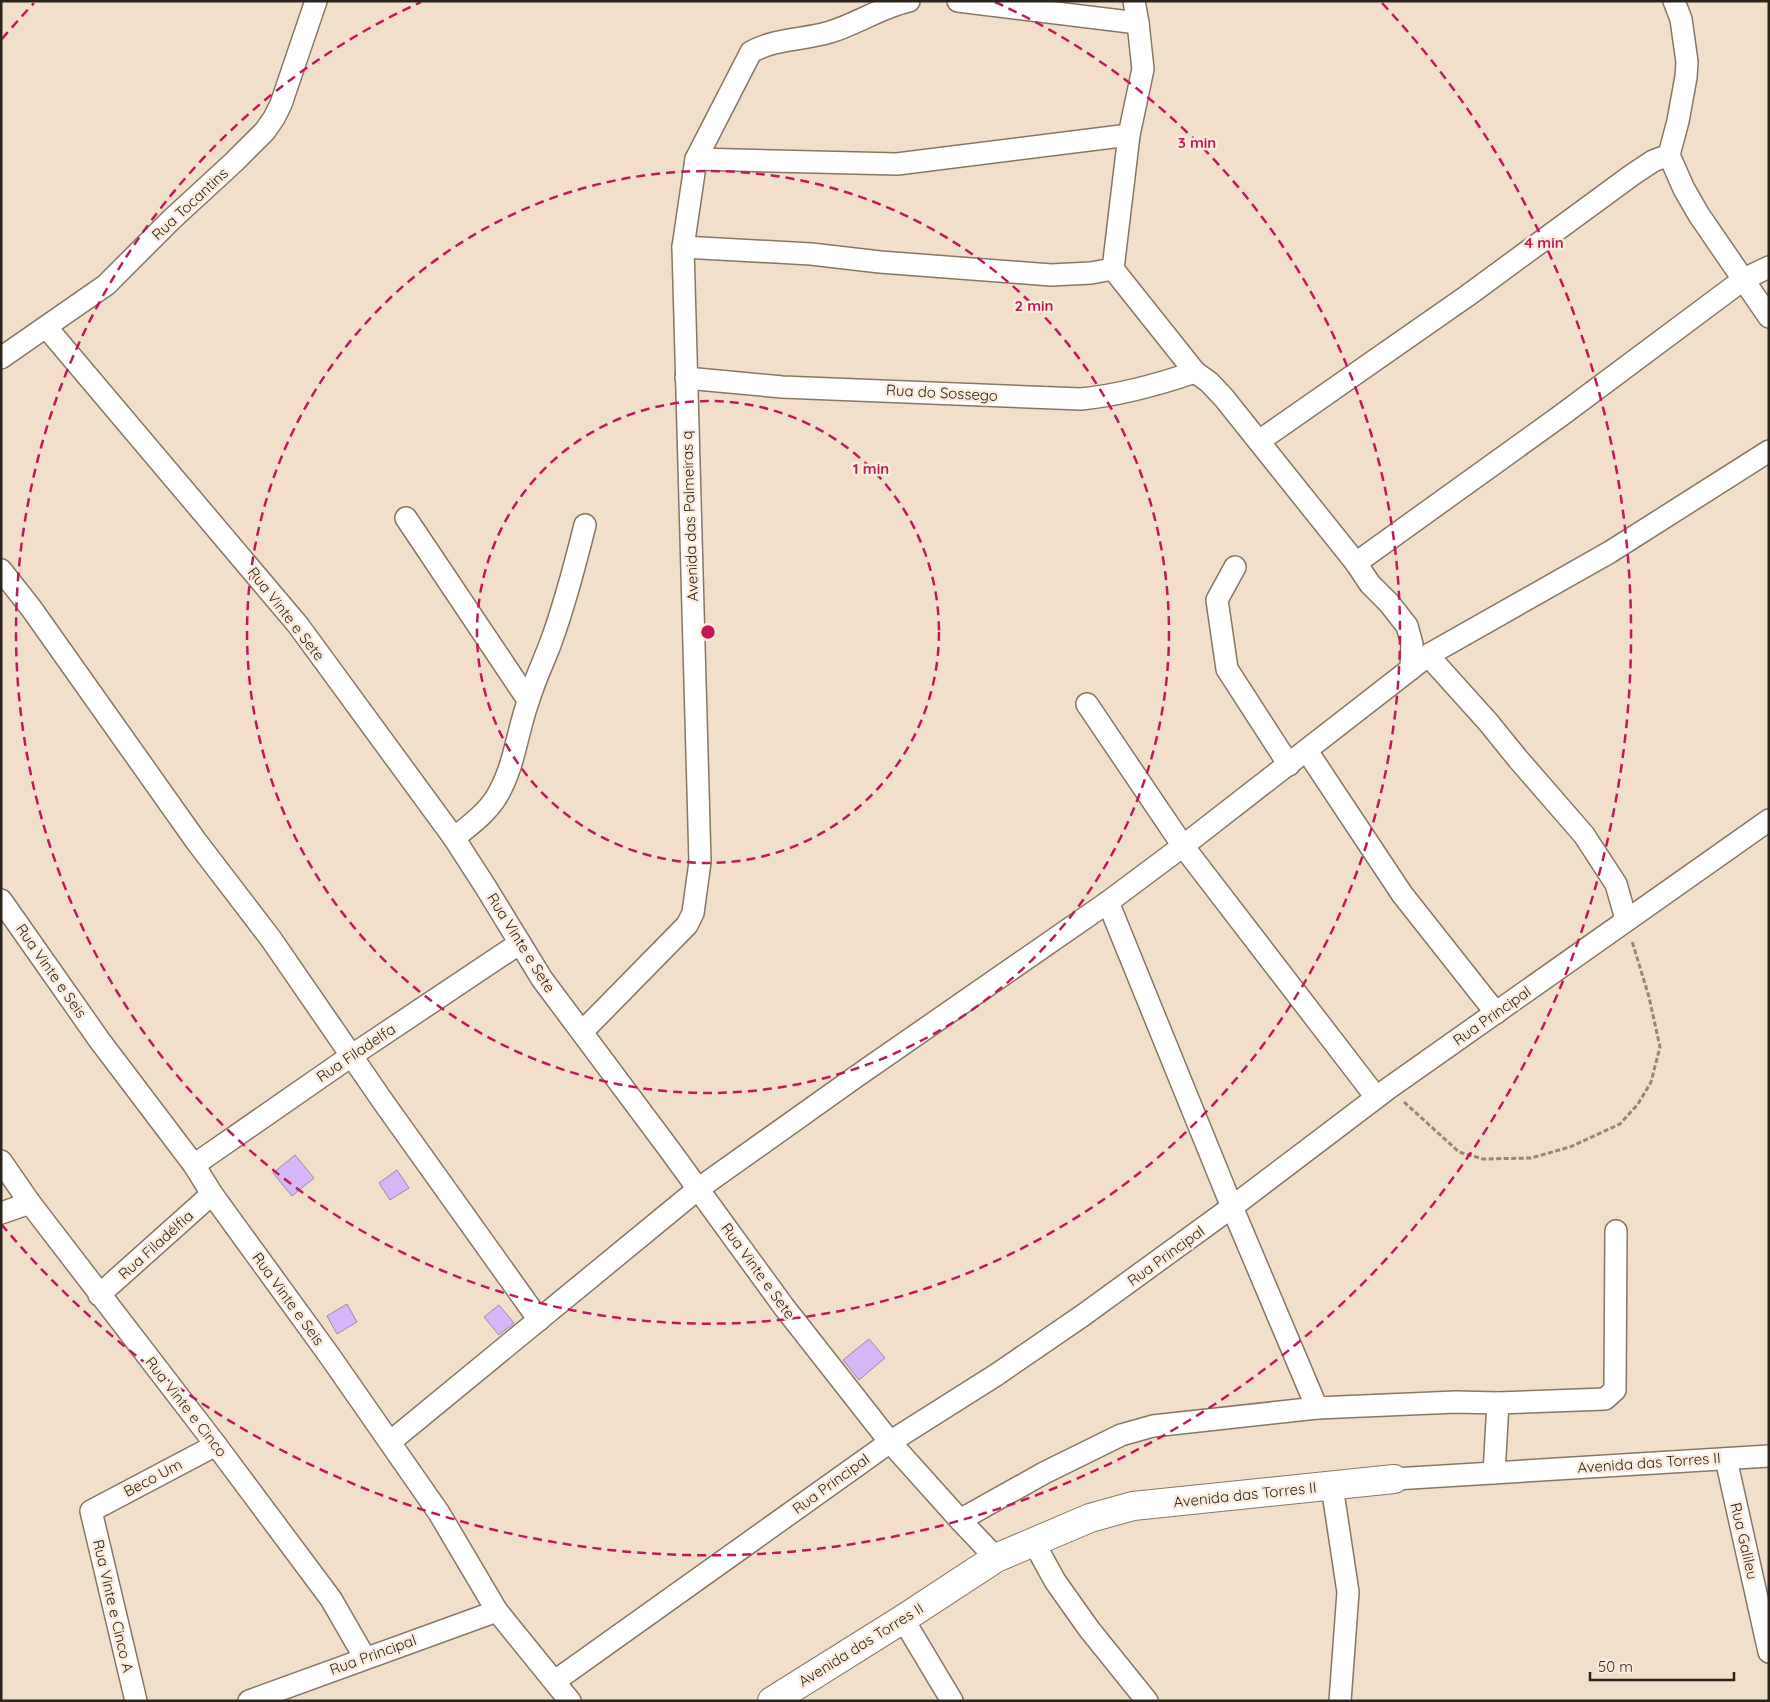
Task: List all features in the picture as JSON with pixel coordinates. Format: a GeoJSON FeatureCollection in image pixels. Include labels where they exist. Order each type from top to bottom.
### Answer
{"type":"FeatureCollection","features":[{"type":"Feature","properties":{"kind":"street","name":"Rua Tocantins"},"geometry":{"type":"LineString","coordinates":[[1,358],[106,286],[172,219],[234,162],[264,131],[274,118],[281,104],[316,1]]}},
{"type":"Feature","properties":{"kind":"street","name":"Avenida das Palmeiras q"},"geometry":{"type":"LineString","coordinates":[[582,1032],[687,925],[693,913],[696,896],[700,862],[683,248],[696,159],[751,52],[763,45],[831,32],[895,4],[909,1]]}},
{"type":"Feature","properties":{"kind":"street"},"geometry":{"type":"LineString","coordinates":[[960,1],[1138,22]]}},
{"type":"Feature","properties":{"kind":"street"},"geometry":{"type":"LineString","coordinates":[[1134,1],[1143,69],[1129,135],[1113,269],[1195,372],[1209,382],[1259,441],[1356,563],[1370,584],[1389,603],[1407,626],[1412,644],[1411,669]]}},
{"type":"Feature","properties":{"kind":"street"},"geometry":{"type":"LineString","coordinates":[[1674,1],[1681,19],[1687,62],[1678,121],[1669,155],[1684,189],[1699,215],[1769,317]]}},
{"type":"Feature","properties":{"kind":"street"},"geometry":{"type":"LineString","coordinates":[[696,159],[897,164],[1129,135]]}},
{"type":"Feature","properties":{"kind":"street"},"geometry":{"type":"LineString","coordinates":[[1259,441],[1467,296],[1632,175],[1653,161],[1669,155]]}},
{"type":"Feature","properties":{"kind":"street"},"geometry":{"type":"LineString","coordinates":[[683,248],[811,254],[880,262],[1051,275],[1090,273],[1113,269]]}},
{"type":"Feature","properties":{"kind":"street"},"geometry":{"type":"LineString","coordinates":[[1356,563],[1559,417],[1744,279],[1769,267]]}},
{"type":"Feature","properties":{"kind":"street","name":"Rua Vinte e Sete"},"geometry":{"type":"LineString","coordinates":[[47,328],[298,625],[454,838],[542,979],[784,1307],[890,1442],[996,1558]]}},
{"type":"Feature","properties":{"kind":"street","name":"Rua do Sossego"},"geometry":{"type":"LineString","coordinates":[[686,378],[782,387],[1081,399],[1110,396],[1154,386],[1195,372]]}},
{"type":"Feature","properties":{"kind":"street"},"geometry":{"type":"LineString","coordinates":[[390,1442],[698,1189],[856,1076],[1108,902],[1289,765],[1430,654],[1610,552],[1769,451]]}},
{"type":"Feature","properties":{"kind":"street"},"geometry":{"type":"LineString","coordinates":[[406,518],[528,700]]}},
{"type":"Feature","properties":{"kind":"street"},"geometry":{"type":"LineString","coordinates":[[454,838],[485,811],[500,791],[512,761],[528,700],[551,643],[566,597],[585,526]]}},
{"type":"Feature","properties":{"kind":"street"},"geometry":{"type":"LineString","coordinates":[[1235,567],[1217,600],[1227,669],[1289,765]]}},
{"type":"Feature","properties":{"kind":"street"},"geometry":{"type":"LineString","coordinates":[[1,570],[36,615],[196,841],[271,939],[351,1056],[539,1320]]}},
{"type":"Feature","properties":{"kind":"street"},"geometry":{"type":"LineString","coordinates":[[1430,654],[1434,662],[1584,835],[1616,884],[1626,919]]}},
{"type":"Feature","properties":{"kind":"street"},"geometry":{"type":"LineString","coordinates":[[1088,704],[1183,846],[1382,1092]]}},
{"type":"Feature","properties":{"kind":"street"},"geometry":{"type":"LineString","coordinates":[[1308,750],[1402,894],[1496,1013]]}},
{"type":"Feature","properties":{"kind":"street","name":"Rua Principal"},"geometry":{"type":"LineString","coordinates":[[555,1682],[890,1442],[996,1375],[1082,1316],[1232,1207],[1382,1092],[1769,820]]}},
{"type":"Feature","properties":{"kind":"street","name":"Rua Vinte e Seis"},"geometry":{"type":"LineString","coordinates":[[1,900],[100,1042],[194,1165],[212,1194],[390,1442],[439,1513],[497,1611],[570,1701]]}},
{"type":"Feature","properties":{"kind":"street"},"geometry":{"type":"LineString","coordinates":[[1108,902],[1232,1207],[1317,1408]]}},
{"type":"Feature","properties":{"kind":"street","name":"Rua Filadelfa"},"geometry":{"type":"LineString","coordinates":[[194,1165],[351,1056],[520,943]]}},
{"type":"Feature","properties":{"kind":"street","name":"Rua Vinte e Cinco"},"geometry":{"type":"LineString","coordinates":[[1,1161],[30,1203],[216,1445],[331,1599],[365,1658]]}},
{"type":"Feature","properties":{"kind":"street","name":"Rua Filadélfia"},"geometry":{"type":"LineString","coordinates":[[100,1295],[212,1194]]}},
{"type":"Feature","properties":{"kind":"street"},"geometry":{"type":"LineString","coordinates":[[1,1213],[30,1203]]}},
{"type":"Feature","properties":{"kind":"street"},"geometry":{"type":"LineString","coordinates":[[960,1520],[1121,1435],[1153,1426],[1317,1408],[1456,1402],[1498,1403],[1599,1400],[1608,1397],[1615,1390],[1616,1231]]}},
{"type":"Feature","properties":{"kind":"street"},"geometry":{"type":"LineString","coordinates":[[1494,1473],[1498,1403]]}},
{"type":"Feature","properties":{"kind":"street","name":"Beco Um"},"geometry":{"type":"LineString","coordinates":[[91,1511],[216,1445]]}},
{"type":"Feature","properties":{"kind":"street","name":"Avenida das Torres II"},"geometry":{"type":"LineString","coordinates":[[775,1700],[996,1558],[1090,1518],[1133,1506],[1394,1479],[1769,1456]]}},
{"type":"Feature","properties":{"kind":"street","name":"Rua Galileu"},"geometry":{"type":"LineString","coordinates":[[1726,1458],[1769,1652]]}},
{"type":"Feature","properties":{"kind":"street"},"geometry":{"type":"LineString","coordinates":[[1332,1486],[1348,1592],[1340,1701]]}},
{"type":"Feature","properties":{"kind":"street","name":"Rua Vinte e Cinco A"},"geometry":{"type":"LineString","coordinates":[[91,1511],[136,1701]]}},
{"type":"Feature","properties":{"kind":"street"},"geometry":{"type":"LineString","coordinates":[[1033,1542],[1055,1581],[1088,1629],[1147,1701]]}},
{"type":"Feature","properties":{"kind":"street","name":"Rua Principal"},"geometry":{"type":"LineString","coordinates":[[249,1701],[296,1693],[365,1658],[497,1611]]}},
{"type":"Feature","properties":{"kind":"street"},"geometry":{"type":"LineString","coordinates":[[903,1619],[952,1701]]}},
{"type":"Feature","properties":{"kind":"path"},"geometry":{"type":"LineString","coordinates":[[1382,1092],[1459,1152],[1483,1159],[1531,1158],[1570,1147],[1620,1124],[1638,1104],[1651,1082],[1660,1047],[1649,997],[1626,919]]}},
{"type":"Feature","properties":{"kind":"building"},"geometry":{"type":"Polygon","coordinates":[[[295,1155],[314,1178],[292,1196],[273,1173],[295,1155]]]}},
{"type":"Feature","properties":{"kind":"building"},"geometry":{"type":"Polygon","coordinates":[[[397,1170],[409,1188],[390,1200],[379,1183],[397,1170]]]}},
{"type":"Feature","properties":{"kind":"building"},"geometry":{"type":"Polygon","coordinates":[[[347,1304],[357,1322],[337,1334],[327,1316],[347,1304]]]}},
{"type":"Feature","properties":{"kind":"building"},"geometry":{"type":"Polygon","coordinates":[[[499,1305],[514,1323],[499,1335],[484,1317],[499,1305]]]}},
{"type":"Feature","properties":{"kind":"building"},"geometry":{"type":"Polygon","coordinates":[[[869,1339],[885,1358],[859,1380],[843,1360],[869,1339]]]}}]}
